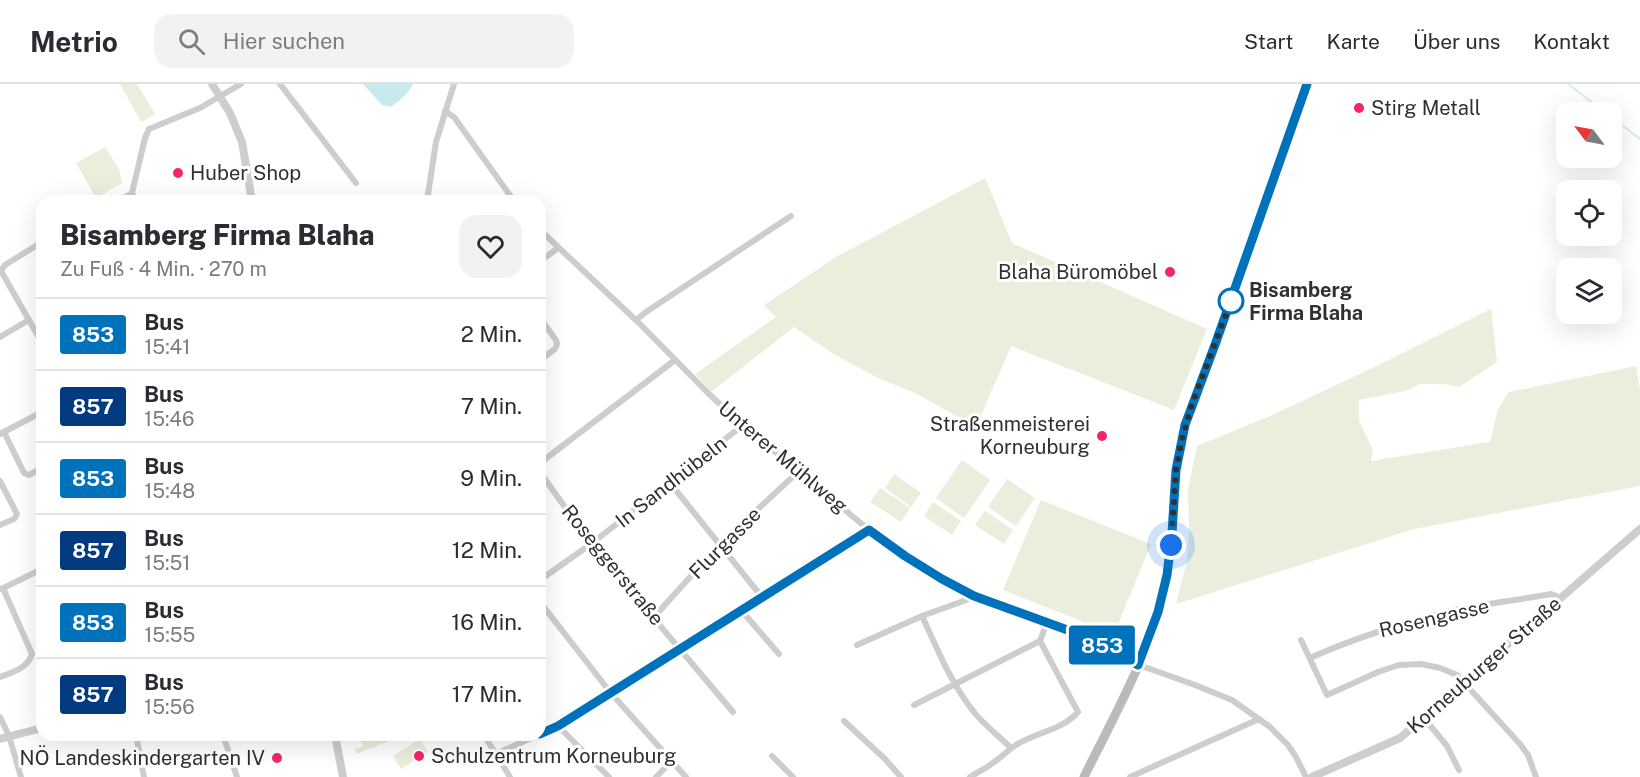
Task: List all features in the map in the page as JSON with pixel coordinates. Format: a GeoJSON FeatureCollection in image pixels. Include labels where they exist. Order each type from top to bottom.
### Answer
{"type":"FeatureCollection","features":[{"type":"Feature","properties":{"kind":"main road"},"geometry":{"type":"LineString","coordinates":[[1084,777],[1138,665],[1158,612],[1167,575],[1176,470],[1185,425],[1307,84]]}},
{"type":"Feature","properties":{"kind":"street"},"geometry":{"type":"LineString","coordinates":[[212,84],[235,123],[242,142],[251,195]]}},
{"type":"Feature","properties":{"kind":"street"},"geometry":{"type":"LineString","coordinates":[[129,195],[132,193],[149,129],[200,108],[241,84]]}},
{"type":"Feature","properties":{"kind":"street"},"geometry":{"type":"LineString","coordinates":[[280,84],[356,183]]}},
{"type":"Feature","properties":{"kind":"street"},"geometry":{"type":"LineString","coordinates":[[428,195],[436,142],[454,84]]}},
{"type":"Feature","properties":{"kind":"street"},"geometry":{"type":"LineString","coordinates":[[445,111],[454,117],[510,195]]}},
{"type":"Feature","properties":{"kind":"street"},"geometry":{"type":"LineString","coordinates":[[636,320],[791,216]]}},
{"type":"Feature","properties":{"kind":"street","name":"Unterer Mühlweg"},"geometry":{"type":"LineString","coordinates":[[546,236],[743,425],[869,530],[914,562],[974,596],[1084,636],[1138,665],[1232,700],[1259,719],[1288,745],[1306,777]]}},
{"type":"Feature","properties":{"kind":"street"},"geometry":{"type":"LineString","coordinates":[[36,246],[5,265],[1,274],[36,332]]}},
{"type":"Feature","properties":{"kind":"street"},"geometry":{"type":"LineString","coordinates":[[546,257],[558,248]]}},
{"type":"Feature","properties":{"kind":"street"},"geometry":{"type":"LineString","coordinates":[[0,337],[29,320]]}},
{"type":"Feature","properties":{"kind":"street"},"geometry":{"type":"LineString","coordinates":[[546,326],[556,340],[557,346],[546,356]]}},
{"type":"Feature","properties":{"kind":"street"},"geometry":{"type":"LineString","coordinates":[[546,458],[675,360]]}},
{"type":"Feature","properties":{"kind":"street"},"geometry":{"type":"LineString","coordinates":[[36,415],[2,433],[24,473],[29,475],[36,471]]}},
{"type":"Feature","properties":{"kind":"street","name":"In Sandhübeln"},"geometry":{"type":"LineString","coordinates":[[546,576],[591,544],[743,425]]}},
{"type":"Feature","properties":{"kind":"street","name":"Flurgasse"},"geometry":{"type":"LineString","coordinates":[[654,617],[719,544],[799,471]]}},
{"type":"Feature","properties":{"kind":"street","name":"Roseggerstraße"},"geometry":{"type":"LineString","coordinates":[[546,480],[591,544],[734,712]]}},
{"type":"Feature","properties":{"kind":"street"},"geometry":{"type":"LineString","coordinates":[[0,481],[17,515],[14,519],[0,525]]}},
{"type":"Feature","properties":{"kind":"street"},"geometry":{"type":"LineString","coordinates":[[670,483],[762,597]]}},
{"type":"Feature","properties":{"kind":"street","name":"Korneuburger Straße"},"geometry":{"type":"LineString","coordinates":[[1312,777],[1400,738],[1640,529]]}},
{"type":"Feature","properties":{"kind":"street"},"geometry":{"type":"LineString","coordinates":[[546,731],[558,726],[681,650],[869,530]]}},
{"type":"Feature","properties":{"kind":"street"},"geometry":{"type":"LineString","coordinates":[[0,676],[24,666],[32,654],[1,589],[36,572]]}},
{"type":"Feature","properties":{"kind":"street","name":"Rosengasse"},"geometry":{"type":"LineString","coordinates":[[1310,658],[1363,636],[1453,611],[1551,594],[1561,598]]}},
{"type":"Feature","properties":{"kind":"street"},"geometry":{"type":"LineString","coordinates":[[857,645],[974,596]]}},
{"type":"Feature","properties":{"kind":"street"},"geometry":{"type":"LineString","coordinates":[[741,610],[779,654]]}},
{"type":"Feature","properties":{"kind":"street"},"geometry":{"type":"LineString","coordinates":[[546,611],[610,692],[686,777]]}},
{"type":"Feature","properties":{"kind":"street"},"geometry":{"type":"LineString","coordinates":[[922,616],[955,684],[974,712],[1011,748]]}},
{"type":"Feature","properties":{"kind":"street"},"geometry":{"type":"LineString","coordinates":[[914,705],[1040,641],[1047,622]]}},
{"type":"Feature","properties":{"kind":"street","name":"Rosengasse"},"geometry":{"type":"LineString","coordinates":[[1301,640],[1327,695],[1399,665],[1421,664],[1440,668],[1457,675],[1463,682]]}},
{"type":"Feature","properties":{"kind":"street"},"geometry":{"type":"LineString","coordinates":[[970,777],[996,761],[1011,748],[1030,737],[1044,733],[1078,712],[1040,641]]}},
{"type":"Feature","properties":{"kind":"street"},"geometry":{"type":"LineString","coordinates":[[1463,682],[1528,755],[1536,777]]}},
{"type":"Feature","properties":{"kind":"street"},"geometry":{"type":"LineString","coordinates":[[0,717],[9,736],[21,777]]}},
{"type":"Feature","properties":{"kind":"street"},"geometry":{"type":"LineString","coordinates":[[1424,718],[1447,746],[1459,770]]}},
{"type":"Feature","properties":{"kind":"street"},"geometry":{"type":"LineString","coordinates":[[1130,777],[1259,719]]}},
{"type":"Feature","properties":{"kind":"street"},"geometry":{"type":"LineString","coordinates":[[844,721],[901,777]]}},
{"type":"Feature","properties":{"kind":"street"},"geometry":{"type":"LineString","coordinates":[[558,726],[609,777]]}},
{"type":"Feature","properties":{"kind":"street"},"geometry":{"type":"LineString","coordinates":[[0,739],[36,729]]}},
{"type":"Feature","properties":{"kind":"street"},"geometry":{"type":"LineString","coordinates":[[137,741],[144,777]]}},
{"type":"Feature","properties":{"kind":"street"},"geometry":{"type":"LineString","coordinates":[[225,741],[237,777]]}},
{"type":"Feature","properties":{"kind":"street"},"geometry":{"type":"LineString","coordinates":[[336,741],[343,777]]}},
{"type":"Feature","properties":{"kind":"street"},"geometry":{"type":"LineString","coordinates":[[488,741],[510,777]]}},
{"type":"Feature","properties":{"kind":"street"},"geometry":{"type":"LineString","coordinates":[[496,754],[524,741]]}},
{"type":"Feature","properties":{"kind":"street"},"geometry":{"type":"LineString","coordinates":[[772,756],[793,777]]}},
{"type":"Feature","properties":{"kind":"street"},"geometry":{"type":"LineString","coordinates":[[656,777],[672,761]]}},
{"type":"Feature","properties":{"kind":"green space"},"geometry":{"type":"Polygon","coordinates":[[[120,84],[137,84],[155,114],[141,122],[120,84]]]}},
{"type":"Feature","properties":{"kind":"green space"},"geometry":{"type":"Polygon","coordinates":[[[105,147],[119,169],[122,183],[101,195],[94,195],[76,163],[105,147]]]}},
{"type":"Feature","properties":{"kind":"green space"},"geometry":{"type":"Polygon","coordinates":[[[985,178],[1012,243],[1207,329],[1174,410],[1011,346],[976,427],[917,394],[878,378],[832,353],[794,327],[711,392],[695,374],[776,317],[764,305],[836,257],[985,178]]]}},
{"type":"Feature","properties":{"kind":"green space"},"geometry":{"type":"Polygon","coordinates":[[[1491,309],[1497,362],[1459,387],[1444,384],[1420,384],[1405,391],[1359,400],[1359,421],[1373,450],[1371,461],[1490,442],[1498,409],[1509,392],[1636,366],[1640,390],[1640,486],[1414,529],[1176,604],[1187,561],[1188,489],[1197,446],[1268,417],[1491,309]]]}},
{"type":"Feature","properties":{"kind":"green space"},"geometry":{"type":"Polygon","coordinates":[[[962,460],[990,480],[964,518],[936,498],[962,460]]]}},
{"type":"Feature","properties":{"kind":"green space"},"geometry":{"type":"Polygon","coordinates":[[[894,474],[921,493],[911,507],[885,488],[894,474]]]}},
{"type":"Feature","properties":{"kind":"green space"},"geometry":{"type":"Polygon","coordinates":[[[1007,479],[1035,498],[1016,526],[988,507],[1007,479]]]}},
{"type":"Feature","properties":{"kind":"green space"},"geometry":{"type":"Polygon","coordinates":[[[880,488],[910,508],[901,522],[870,502],[880,488]]]}},
{"type":"Feature","properties":{"kind":"green space"},"geometry":{"type":"Polygon","coordinates":[[[1041,500],[1151,544],[1114,634],[1003,590],[1041,500]]]}},
{"type":"Feature","properties":{"kind":"green space"},"geometry":{"type":"Polygon","coordinates":[[[933,502],[961,521],[952,535],[924,516],[933,502]]]}},
{"type":"Feature","properties":{"kind":"green space"},"geometry":{"type":"Polygon","coordinates":[[[985,511],[1013,530],[1004,544],[975,525],[985,511]]]}},
{"type":"Feature","properties":{"kind":"green space"},"geometry":{"type":"Polygon","coordinates":[[[361,741],[390,741],[356,754],[355,749],[363,746],[361,741]]]}},
{"type":"Feature","properties":{"kind":"green space"},"geometry":{"type":"Polygon","coordinates":[[[417,741],[421,741],[428,752],[401,769],[393,756],[417,741]]]}},
{"type":"Feature","properties":{"kind":"water"},"geometry":{"type":"Polygon","coordinates":[[[363,84],[413,84],[397,103],[390,107],[382,105],[363,84]]]}},
{"type":"Feature","properties":{"kind":"waterway"},"geometry":{"type":"LineString","coordinates":[[1568,84],[1592,102]]}},
{"type":"Feature","properties":{"kind":"waterway"},"geometry":{"type":"LineString","coordinates":[[1622,125],[1640,139]]}},
{"type":"Feature","properties":{"kind":"bus line","name":"853"},"geometry":{"type":"LineString","coordinates":[[546,731],[681,650],[869,530],[905,556],[974,596],[1084,636],[1138,665],[1158,612],[1167,575],[1176,470],[1185,425],[1307,84]]}},
{"type":"Feature","properties":{"kind":"place","name":"Stirg Metall"},"geometry":{"type":"Point","coordinates":[1359,108]}},
{"type":"Feature","properties":{"kind":"place","name":"Huber Shop"},"geometry":{"type":"Point","coordinates":[178,173]}},
{"type":"Feature","properties":{"kind":"place","name":"Blaha Büromöbel"},"geometry":{"type":"Point","coordinates":[1170,272]}},
{"type":"Feature","properties":{"kind":"place","name":"Bisamberg Firma Blaha"},"geometry":{"type":"Point","coordinates":[1231,301]}},
{"type":"Feature","properties":{"kind":"place","name":"Straßenmeisterei Korneuburg"},"geometry":{"type":"Point","coordinates":[1102,436]}},
{"type":"Feature","properties":{"kind":"place","name":"Schulzentrum Korneuburg"},"geometry":{"type":"Point","coordinates":[419,756]}},
{"type":"Feature","properties":{"kind":"place","name":"NÖ Landeskindergarten IV"},"geometry":{"type":"Point","coordinates":[277,758]}},
{"type":"Feature","properties":{"kind":"route"},"geometry":{"type":"LineString","coordinates":[[1171,545],[1176,470],[1185,425],[1231,301]]}}]}
